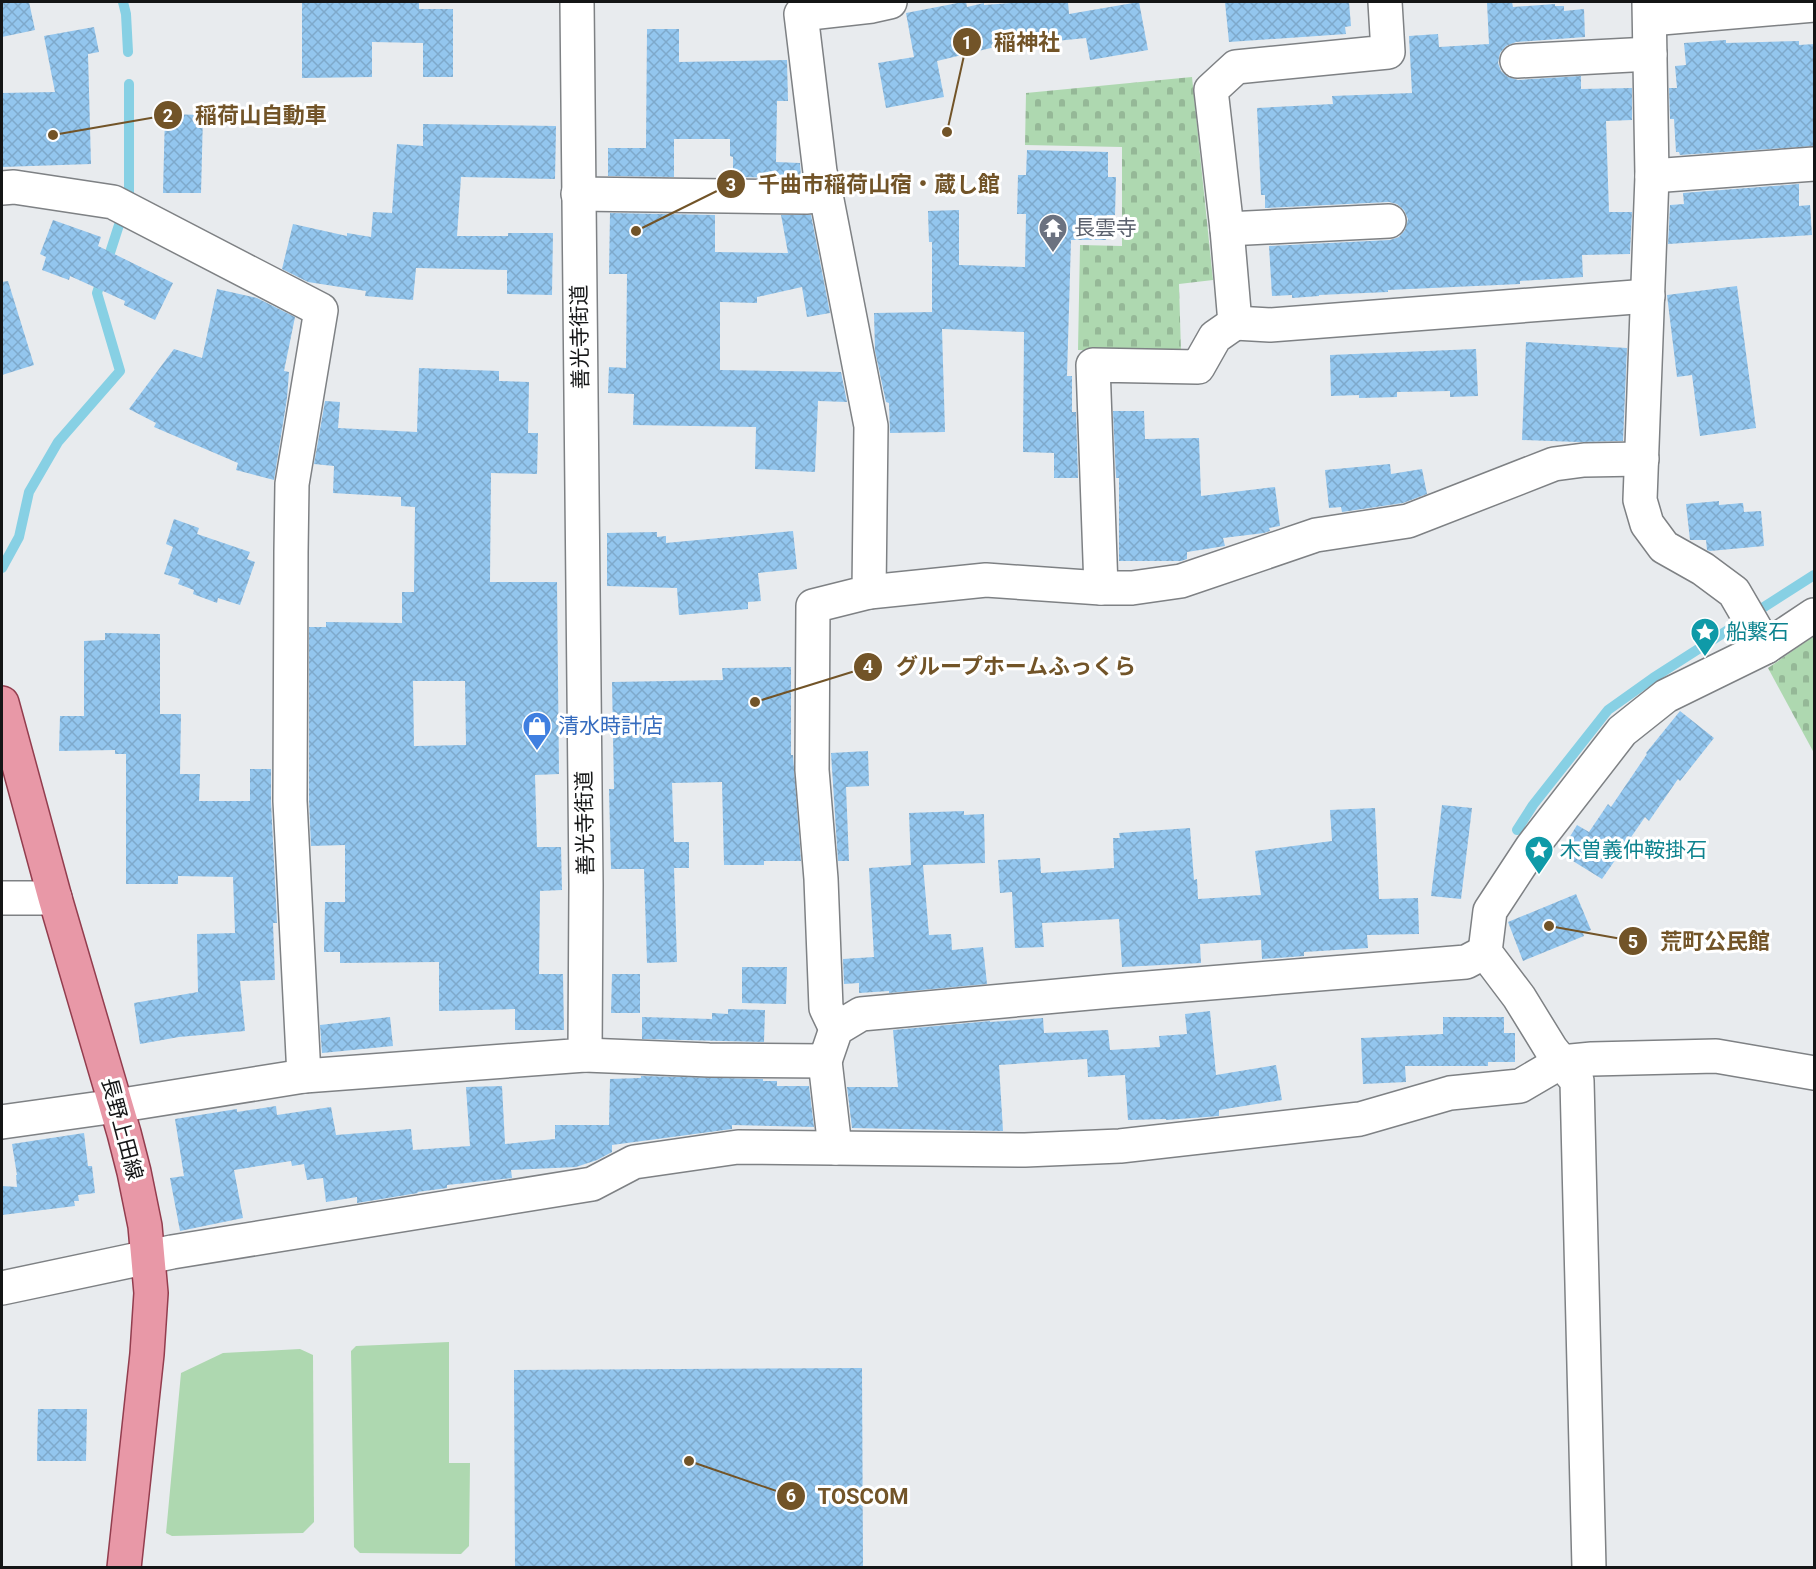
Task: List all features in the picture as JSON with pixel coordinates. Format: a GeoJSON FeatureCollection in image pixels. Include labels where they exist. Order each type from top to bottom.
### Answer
{"type":"FeatureCollection","features":[{"type":"Feature","properties":{"kind":"main road","name":"長野上田線"},"geometry":{"type":"LineString","coordinates":[[2,704],[55,898],[116,1106],[141,1201],[149,1257],[151,1293],[147,1354],[124,1568]]}},
{"type":"Feature","properties":{"kind":"street","name":"善光寺街道"},"geometry":{"type":"LineString","coordinates":[[577,2],[586,862],[585,1055]]}},
{"type":"Feature","properties":{"kind":"street"},"geometry":{"type":"LineString","coordinates":[[869,592],[871,426],[820,172],[801,14],[890,2]]}},
{"type":"Feature","properties":{"kind":"street"},"geometry":{"type":"LineString","coordinates":[[1235,323],[1211,90],[1236,67],[1388,52],[1385,2]]}},
{"type":"Feature","properties":{"kind":"street"},"geometry":{"type":"LineString","coordinates":[[1755,628],[1734,592],[1703,569],[1664,547],[1647,524],[1640,500],[1652,176],[1649,10],[1815,5]]}},
{"type":"Feature","properties":{"kind":"street"},"geometry":{"type":"LineString","coordinates":[[1517,61],[1650,54]]}},
{"type":"Feature","properties":{"kind":"street"},"geometry":{"type":"LineString","coordinates":[[1652,176],[1815,164]]}},
{"type":"Feature","properties":{"kind":"street"},"geometry":{"type":"LineString","coordinates":[[2,188],[14,187],[125,208],[321,310],[292,484],[290,801],[304,1076]]}},
{"type":"Feature","properties":{"kind":"street"},"geometry":{"type":"LineString","coordinates":[[578,194],[806,197],[826,195]]}},
{"type":"Feature","properties":{"kind":"street"},"geometry":{"type":"LineString","coordinates":[[1227,229],[1389,221]]}},
{"type":"Feature","properties":{"kind":"street"},"geometry":{"type":"LineString","coordinates":[[1101,588],[1094,365],[1198,367],[1215,337],[1235,323],[1270,325],[1648,296]]}},
{"type":"Feature","properties":{"kind":"street"},"geometry":{"type":"LineString","coordinates":[[836,1029],[826,1008],[821,879],[812,770],[813,606],[869,592],[986,580],[1101,588],[1132,588],[1181,581],[1316,535],[1408,521],[1554,464],[1584,460],[1642,459]]}},
{"type":"Feature","properties":{"kind":"street"},"geometry":{"type":"LineString","coordinates":[[1589,1568],[1577,1081],[1551,1049],[1519,997],[1485,952],[1490,911],[1532,847],[1622,731],[1755,628],[1815,615]]}},
{"type":"Feature","properties":{"kind":"street"},"geometry":{"type":"LineString","coordinates":[[2,898],[55,898]]}},
{"type":"Feature","properties":{"kind":"street"},"geometry":{"type":"LineString","coordinates":[[835,1148],[825,1061],[836,1029],[861,1014],[1466,962],[1485,952]]}},
{"type":"Feature","properties":{"kind":"street"},"geometry":{"type":"LineString","coordinates":[[2,1122],[304,1076],[585,1055],[709,1060],[825,1061]]}},
{"type":"Feature","properties":{"kind":"street"},"geometry":{"type":"LineString","coordinates":[[2,1288],[258,1237],[592,1184],[633,1162],[738,1147],[1025,1150],[1120,1146],[1360,1119],[1450,1093],[1520,1086],[1561,1062],[1592,1059],[1716,1056],[1815,1073]]}},
{"type":"Feature","properties":{"kind":"green space"},"geometry":{"type":"Polygon","coordinates":[[[1192,77],[1213,280],[1179,284],[1181,352],[1078,350],[1080,245],[1122,246],[1122,147],[1025,145],[1026,93],[1192,77]]]}},
{"type":"Feature","properties":{"kind":"green space"},"geometry":{"type":"Polygon","coordinates":[[[1814,636],[1814,753],[1768,668],[1814,636]]]}},
{"type":"Feature","properties":{"kind":"green space"},"geometry":{"type":"Polygon","coordinates":[[[449,1342],[449,1463],[470,1463],[469,1546],[461,1554],[360,1553],[354,1547],[351,1351],[356,1346],[449,1342]]]}},
{"type":"Feature","properties":{"kind":"green space"},"geometry":{"type":"Polygon","coordinates":[[[300,1349],[313,1355],[314,1522],[303,1533],[172,1536],[166,1533],[181,1373],[223,1353],[300,1349]]]}},
{"type":"Feature","properties":{"kind":"building"},"geometry":{"type":"Polygon","coordinates":[[[2,2],[29,2],[35,30],[2,37],[2,2]]]}},
{"type":"Feature","properties":{"kind":"building"},"geometry":{"type":"Polygon","coordinates":[[[302,2],[419,2],[419,9],[453,9],[453,77],[423,77],[423,43],[372,42],[372,77],[302,78],[302,2]]]}},
{"type":"Feature","properties":{"kind":"building"},"geometry":{"type":"Polygon","coordinates":[[[966,2],[967,7],[984,3],[984,5],[1068,2],[1069,14],[1139,2],[1148,50],[1090,60],[1086,38],[995,47],[937,61],[944,97],[886,108],[878,63],[914,57],[906,13],[966,2]]]}},
{"type":"Feature","properties":{"kind":"building"},"geometry":{"type":"Polygon","coordinates":[[[1225,2],[1349,2],[1351,26],[1345,27],[1346,34],[1229,42],[1225,2]]]}},
{"type":"Feature","properties":{"kind":"building"},"geometry":{"type":"Polygon","coordinates":[[[1487,2],[1512,2],[1513,7],[1555,4],[1555,6],[1564,6],[1564,11],[1584,9],[1585,37],[1516,42],[1506,46],[1500,53],[1498,63],[1501,71],[1508,77],[1518,80],[1581,76],[1581,89],[1632,88],[1632,120],[1606,121],[1609,212],[1632,212],[1630,254],[1582,255],[1583,277],[1520,281],[1520,284],[1388,290],[1388,292],[1292,298],[1292,295],[1272,296],[1269,246],[1390,240],[1399,237],[1405,230],[1408,219],[1404,210],[1397,204],[1389,202],[1265,208],[1265,195],[1261,195],[1257,108],[1333,104],[1332,96],[1412,93],[1409,36],[1438,34],[1439,47],[1489,44],[1487,2]]]}},
{"type":"Feature","properties":{"kind":"building"},"geometry":{"type":"Polygon","coordinates":[[[94,27],[99,52],[88,54],[91,164],[2,167],[2,93],[55,92],[44,36],[94,27]]]}},
{"type":"Feature","properties":{"kind":"building"},"geometry":{"type":"Polygon","coordinates":[[[647,29],[679,29],[679,62],[787,60],[788,101],[777,101],[776,162],[800,163],[801,178],[733,177],[730,139],[674,139],[674,177],[608,176],[608,148],[646,148],[647,29]]]}},
{"type":"Feature","properties":{"kind":"building"},"geometry":{"type":"Polygon","coordinates":[[[1726,40],[1726,43],[1799,41],[1799,45],[1815,44],[1815,146],[1680,155],[1676,152],[1674,119],[1670,119],[1669,88],[1677,88],[1675,66],[1686,65],[1684,43],[1726,40]]]}},
{"type":"Feature","properties":{"kind":"building"},"geometry":{"type":"Polygon","coordinates":[[[165,114],[203,115],[201,193],[163,193],[165,114]]]}},
{"type":"Feature","properties":{"kind":"building"},"geometry":{"type":"Polygon","coordinates":[[[423,124],[556,126],[555,179],[461,177],[457,236],[553,233],[552,295],[507,294],[507,270],[416,268],[413,300],[365,296],[366,291],[308,282],[282,269],[293,224],[347,236],[347,233],[371,237],[373,212],[392,213],[397,144],[423,146],[423,124]]]}},
{"type":"Feature","properties":{"kind":"building"},"geometry":{"type":"Polygon","coordinates":[[[1027,150],[1108,152],[1108,177],[1116,177],[1115,215],[1107,215],[1106,240],[1071,240],[1067,376],[1072,376],[1072,412],[1076,412],[1078,478],[1054,478],[1054,453],[1023,452],[1024,332],[942,329],[945,432],[890,433],[889,403],[886,402],[875,351],[874,313],[932,312],[932,242],[929,242],[928,211],[959,210],[959,265],[1025,267],[1026,214],[1017,214],[1018,175],[1026,175],[1027,150]]]}},
{"type":"Feature","properties":{"kind":"building"},"geometry":{"type":"Polygon","coordinates":[[[1799,184],[1799,206],[1810,205],[1812,235],[1668,244],[1670,205],[1684,204],[1683,193],[1799,184]]]}},
{"type":"Feature","properties":{"kind":"building"},"geometry":{"type":"Polygon","coordinates":[[[610,213],[715,215],[715,252],[788,253],[781,215],[811,215],[830,313],[807,317],[802,287],[757,297],[757,303],[720,302],[720,370],[841,372],[847,402],[818,401],[815,472],[755,469],[756,427],[633,425],[634,394],[608,393],[609,367],[626,368],[627,274],[609,274],[610,213]]]}},
{"type":"Feature","properties":{"kind":"building"},"geometry":{"type":"Polygon","coordinates":[[[53,220],[101,237],[98,246],[173,283],[155,320],[124,305],[125,301],[70,276],[69,280],[42,270],[46,257],[40,254],[53,220]]]}},
{"type":"Feature","properties":{"kind":"building"},"geometry":{"type":"Polygon","coordinates":[[[8,281],[34,365],[2,375],[2,282],[8,281]]]}},
{"type":"Feature","properties":{"kind":"building"},"geometry":{"type":"Polygon","coordinates":[[[1737,286],[1756,428],[1700,436],[1692,375],[1677,377],[1667,295],[1737,286]]]}},
{"type":"Feature","properties":{"kind":"building"},"geometry":{"type":"Polygon","coordinates":[[[217,289],[257,298],[295,317],[284,371],[289,372],[287,398],[274,480],[236,470],[238,463],[154,427],[156,423],[129,409],[174,349],[202,358],[217,289]]]}},
{"type":"Feature","properties":{"kind":"building"},"geometry":{"type":"Polygon","coordinates":[[[1526,342],[1627,348],[1623,441],[1522,440],[1526,342]]]}},
{"type":"Feature","properties":{"kind":"building"},"geometry":{"type":"Polygon","coordinates":[[[1476,349],[1478,396],[1450,397],[1450,391],[1397,392],[1397,397],[1331,396],[1330,355],[1476,349]]]}},
{"type":"Feature","properties":{"kind":"building"},"geometry":{"type":"Polygon","coordinates":[[[419,368],[499,371],[499,381],[529,382],[528,433],[538,433],[537,474],[491,473],[490,582],[557,582],[559,774],[535,775],[537,847],[561,847],[562,890],[540,891],[539,974],[563,974],[564,1030],[515,1030],[515,1009],[439,1011],[439,962],[340,963],[340,952],[324,952],[325,902],[345,902],[345,845],[311,846],[309,627],[326,627],[326,622],[402,623],[402,592],[414,592],[415,507],[401,506],[401,497],[333,493],[334,466],[314,464],[325,401],[340,402],[338,428],[417,432],[419,368]],[[413,681],[414,746],[466,745],[465,681],[413,681]]]}},
{"type":"Feature","properties":{"kind":"building"},"geometry":{"type":"Polygon","coordinates":[[[1113,411],[1144,411],[1145,439],[1199,438],[1201,496],[1275,487],[1280,526],[1269,528],[1270,531],[1264,533],[1223,538],[1225,546],[1187,552],[1187,559],[1181,561],[1119,561],[1119,478],[1116,478],[1113,411]]]}},
{"type":"Feature","properties":{"kind":"building"},"geometry":{"type":"Polygon","coordinates":[[[1390,464],[1391,474],[1422,469],[1427,494],[1403,503],[1342,512],[1341,507],[1329,508],[1325,470],[1390,464]]]}},
{"type":"Feature","properties":{"kind":"building"},"geometry":{"type":"Polygon","coordinates":[[[1719,501],[1719,505],[1743,503],[1744,512],[1761,511],[1764,546],[1710,551],[1707,550],[1706,540],[1690,540],[1686,504],[1719,501]]]}},
{"type":"Feature","properties":{"kind":"building"},"geometry":{"type":"Polygon","coordinates":[[[174,519],[199,528],[197,534],[250,552],[247,559],[255,562],[240,605],[218,598],[217,603],[193,594],[194,590],[178,584],[180,579],[164,574],[173,547],[166,544],[174,519]]]}},
{"type":"Feature","properties":{"kind":"building"},"geometry":{"type":"Polygon","coordinates":[[[793,531],[797,569],[758,573],[761,601],[748,602],[748,609],[679,615],[677,588],[607,586],[607,533],[657,532],[657,537],[666,536],[666,543],[793,531]]]}},
{"type":"Feature","properties":{"kind":"building"},"geometry":{"type":"Polygon","coordinates":[[[105,633],[160,634],[160,714],[181,714],[180,774],[200,774],[199,801],[250,801],[250,769],[271,769],[277,923],[273,923],[275,980],[240,981],[245,1031],[179,1037],[140,1044],[134,1003],[198,992],[197,934],[235,933],[233,877],[178,876],[178,884],[126,884],[126,754],[115,754],[115,750],[59,751],[60,716],[84,716],[84,641],[105,640],[105,633]]]}},
{"type":"Feature","properties":{"kind":"building"},"geometry":{"type":"Polygon","coordinates":[[[791,667],[791,755],[793,755],[801,861],[764,861],[764,865],[724,865],[722,782],[672,783],[674,842],[689,842],[689,868],[674,868],[677,962],[647,963],[644,869],[611,869],[609,789],[614,789],[612,682],[723,680],[722,668],[791,667]]]}},
{"type":"Feature","properties":{"kind":"building"},"geometry":{"type":"Polygon","coordinates":[[[1680,711],[1714,738],[1680,781],[1678,779],[1649,821],[1645,817],[1602,879],[1560,853],[1577,825],[1589,832],[1608,804],[1611,807],[1646,753],[1680,711]]]}},
{"type":"Feature","properties":{"kind":"building"},"geometry":{"type":"Polygon","coordinates":[[[868,751],[869,786],[846,787],[849,861],[838,861],[831,753],[868,751]]]}},
{"type":"Feature","properties":{"kind":"building"},"geometry":{"type":"Polygon","coordinates":[[[1442,805],[1472,808],[1461,899],[1431,896],[1442,805]]]}},
{"type":"Feature","properties":{"kind":"building"},"geometry":{"type":"Polygon","coordinates":[[[1375,808],[1379,899],[1418,898],[1419,934],[1367,935],[1368,948],[1304,952],[1304,956],[1262,959],[1261,940],[1200,944],[1201,963],[1122,967],[1119,919],[1042,923],[1044,947],[1015,948],[1012,892],[1000,893],[998,860],[1040,858],[1041,873],[1114,868],[1113,838],[1120,838],[1119,833],[1190,828],[1194,880],[1197,879],[1198,899],[1261,895],[1255,851],[1332,841],[1330,810],[1375,808]]]}},
{"type":"Feature","properties":{"kind":"building"},"geometry":{"type":"Polygon","coordinates":[[[964,811],[964,815],[984,814],[985,863],[923,865],[929,935],[951,934],[952,950],[983,947],[987,984],[889,993],[889,991],[859,993],[859,983],[844,984],[843,959],[874,957],[869,868],[911,865],[909,813],[964,811]]]}},
{"type":"Feature","properties":{"kind":"building"},"geometry":{"type":"Polygon","coordinates":[[[1576,894],[1591,930],[1583,933],[1584,936],[1523,961],[1508,922],[1576,894]]]}},
{"type":"Feature","properties":{"kind":"building"},"geometry":{"type":"Polygon","coordinates":[[[742,967],[787,967],[786,1004],[742,1003],[742,967]]]}},
{"type":"Feature","properties":{"kind":"building"},"geometry":{"type":"Polygon","coordinates":[[[612,974],[640,974],[640,1013],[611,1013],[612,974]]]}},
{"type":"Feature","properties":{"kind":"building"},"geometry":{"type":"Polygon","coordinates":[[[728,1009],[765,1010],[764,1042],[642,1039],[642,1017],[712,1019],[712,1013],[728,1014],[728,1009]]]}},
{"type":"Feature","properties":{"kind":"building"},"geometry":{"type":"Polygon","coordinates":[[[1210,1011],[1216,1075],[1276,1065],[1282,1100],[1219,1110],[1219,1116],[1128,1120],[1125,1075],[1088,1077],[1087,1059],[999,1065],[1003,1131],[852,1128],[847,1087],[898,1087],[893,1030],[1043,1018],[1044,1033],[1108,1030],[1110,1050],[1160,1047],[1159,1036],[1187,1034],[1185,1014],[1210,1011]]]}},
{"type":"Feature","properties":{"kind":"building"},"geometry":{"type":"Polygon","coordinates":[[[390,1017],[393,1046],[322,1053],[320,1025],[390,1017]]]}},
{"type":"Feature","properties":{"kind":"building"},"geometry":{"type":"Polygon","coordinates":[[[1443,1017],[1504,1017],[1504,1033],[1515,1033],[1515,1062],[1488,1062],[1488,1066],[1405,1066],[1406,1082],[1363,1084],[1361,1038],[1443,1034],[1443,1017]]]}},
{"type":"Feature","properties":{"kind":"building"},"geometry":{"type":"Polygon","coordinates":[[[641,1076],[763,1079],[763,1081],[777,1081],[777,1086],[809,1086],[814,1127],[732,1125],[732,1129],[612,1145],[612,1152],[576,1167],[511,1170],[512,1178],[447,1185],[447,1188],[357,1203],[357,1197],[326,1202],[323,1178],[307,1180],[304,1164],[292,1166],[291,1161],[234,1170],[243,1218],[180,1231],[170,1178],[184,1176],[175,1119],[237,1109],[237,1112],[276,1106],[277,1115],[331,1107],[336,1135],[411,1129],[413,1150],[470,1146],[466,1087],[502,1086],[505,1144],[555,1139],[555,1125],[609,1125],[610,1079],[641,1078],[641,1076]]]}},
{"type":"Feature","properties":{"kind":"building"},"geometry":{"type":"Polygon","coordinates":[[[84,1133],[88,1166],[92,1166],[95,1193],[78,1195],[79,1201],[74,1201],[75,1206],[2,1215],[2,1186],[17,1187],[12,1144],[84,1133]]]}},
{"type":"Feature","properties":{"kind":"building"},"geometry":{"type":"Polygon","coordinates":[[[862,1368],[863,1568],[515,1568],[514,1370],[862,1368]]]}},
{"type":"Feature","properties":{"kind":"building"},"geometry":{"type":"Polygon","coordinates":[[[38,1409],[87,1409],[86,1461],[37,1461],[38,1409]]]}},
{"type":"Feature","properties":{"kind":"waterway"},"geometry":{"type":"LineString","coordinates":[[123,2],[128,52]]}},
{"type":"Feature","properties":{"kind":"waterway"},"geometry":{"type":"LineString","coordinates":[[2,568],[19,537],[29,492],[58,442],[120,371],[97,293],[129,194],[129,84]]}},
{"type":"Feature","properties":{"kind":"waterway"},"geometry":{"type":"LineString","coordinates":[[1517,830],[1533,805],[1608,710],[1653,678],[1814,575]]}},
{"type":"Feature","properties":{"kind":"place","name":"稲神社"},"geometry":{"type":"Point","coordinates":[947,132]}},
{"type":"Feature","properties":{"kind":"place","name":"稲荷山自動車"},"geometry":{"type":"Point","coordinates":[53,135]}},
{"type":"Feature","properties":{"kind":"place","name":"千曲市稲荷山宿・蔵し館"},"geometry":{"type":"Point","coordinates":[636,231]}},
{"type":"Feature","properties":{"kind":"place","name":"長雲寺"},"geometry":{"type":"Point","coordinates":[1053,254]}},
{"type":"Feature","properties":{"kind":"place","name":"船繋石"},"geometry":{"type":"Point","coordinates":[1705,658]}},
{"type":"Feature","properties":{"kind":"place","name":"グループホームふっくら"},"geometry":{"type":"Point","coordinates":[755,702]}},
{"type":"Feature","properties":{"kind":"place","name":"清水時計店"},"geometry":{"type":"Point","coordinates":[537,752]}},
{"type":"Feature","properties":{"kind":"place","name":"木曽義仲鞍掛石"},"geometry":{"type":"Point","coordinates":[1539,876]}},
{"type":"Feature","properties":{"kind":"place","name":"荒町公民館"},"geometry":{"type":"Point","coordinates":[1549,926]}},
{"type":"Feature","properties":{"kind":"place","name":"TOSCOM"},"geometry":{"type":"Point","coordinates":[689,1461]}}]}
